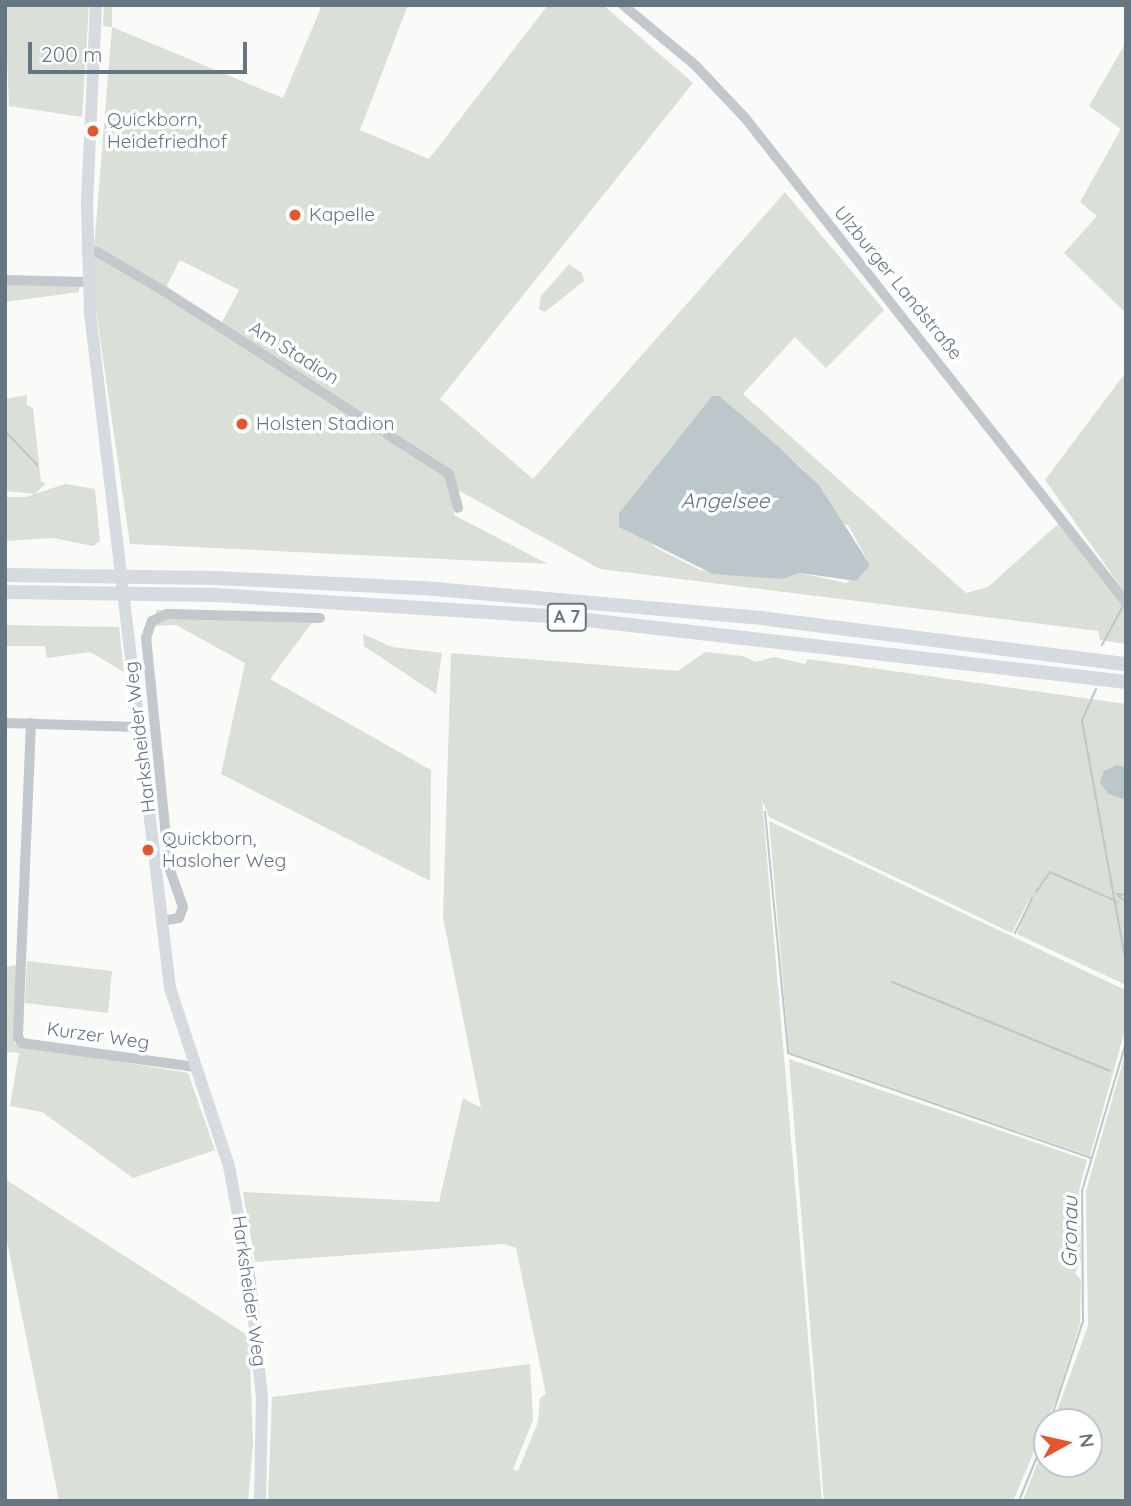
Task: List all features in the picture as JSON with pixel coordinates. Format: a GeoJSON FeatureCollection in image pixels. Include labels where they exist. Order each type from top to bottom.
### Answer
{"type":"FeatureCollection","features":[{"type":"Feature","properties":{"kind":"highway","name":"A 7"},"geometry":{"type":"LineString","coordinates":[[5,575],[216,578],[438,589],[781,621],[1126,664]]}},
{"type":"Feature","properties":{"kind":"highway","name":"A 7"},"geometry":{"type":"LineString","coordinates":[[5,592],[215,594],[561,617],[1126,681]]}},
{"type":"Feature","properties":{"kind":"main road","name":"Harksheider Weg"},"geometry":{"type":"LineString","coordinates":[[96,5],[87,282],[170,988],[229,1166],[250,1280],[262,1398],[260,1501]]}},
{"type":"Feature","properties":{"kind":"street","name":"Ulzburger Landstraße"},"geometry":{"type":"LineString","coordinates":[[623,5],[695,65],[746,119],[1126,602]]}},
{"type":"Feature","properties":{"kind":"street","name":"Am Stadion"},"geometry":{"type":"LineString","coordinates":[[87,251],[97,252],[164,291],[449,474],[458,508]]}},
{"type":"Feature","properties":{"kind":"street"},"geometry":{"type":"LineString","coordinates":[[5,280],[87,282]]}},
{"type":"Feature","properties":{"kind":"street"},"geometry":{"type":"LineString","coordinates":[[161,921],[178,918],[183,907],[169,867],[146,638],[152,621],[167,614],[320,618]]}},
{"type":"Feature","properties":{"kind":"street"},"geometry":{"type":"LineString","coordinates":[[5,723],[138,727]]}},
{"type":"Feature","properties":{"kind":"street","name":"Kurzer Weg"},"geometry":{"type":"LineString","coordinates":[[32,723],[18,1037],[22,1043],[195,1067]]}},
{"type":"Feature","properties":{"kind":"shaded area"},"geometry":{"type":"Polygon","coordinates":[[[5,5],[89,5],[82,117],[9,106],[5,5]]]}},
{"type":"Feature","properties":{"kind":"shaded area"},"geometry":{"type":"Polygon","coordinates":[[[104,5],[112,5],[112,27],[103,26],[104,5]]]}},
{"type":"Feature","properties":{"kind":"shaded area"},"geometry":{"type":"Polygon","coordinates":[[[322,5],[408,5],[360,130],[429,159],[548,5],[603,5],[693,83],[440,399],[533,479],[785,192],[884,310],[826,368],[795,337],[743,394],[966,593],[988,587],[1058,524],[1126,606],[1126,644],[1100,640],[1098,631],[600,569],[456,489],[454,515],[548,564],[130,544],[95,304],[93,261],[112,27],[283,98],[322,5]],[[180,260],[164,291],[220,326],[239,290],[180,260]],[[712,396],[619,513],[656,548],[700,570],[781,579],[800,573],[846,583],[870,565],[848,525],[842,524],[823,491],[800,466],[719,396],[712,396]]]}},
{"type":"Feature","properties":{"kind":"shaded area"},"geometry":{"type":"Polygon","coordinates":[[[1126,42],[1126,313],[1064,253],[1097,216],[1080,202],[1121,129],[1089,106],[1126,42]]]}},
{"type":"Feature","properties":{"kind":"shaded area"},"geometry":{"type":"Polygon","coordinates":[[[569,264],[582,273],[584,281],[545,312],[539,309],[541,296],[569,264]]]}},
{"type":"Feature","properties":{"kind":"shaded area"},"geometry":{"type":"Polygon","coordinates":[[[5,281],[79,285],[79,292],[5,302],[5,281]]]}},
{"type":"Feature","properties":{"kind":"shaded area"},"geometry":{"type":"Polygon","coordinates":[[[1126,372],[1126,594],[1045,480],[1126,372]]]}},
{"type":"Feature","properties":{"kind":"shaded area"},"geometry":{"type":"Polygon","coordinates":[[[27,395],[27,405],[33,408],[41,482],[46,483],[35,494],[5,491],[5,399],[27,395]]]}},
{"type":"Feature","properties":{"kind":"shaded area"},"geometry":{"type":"Polygon","coordinates":[[[65,484],[95,489],[100,541],[93,546],[53,538],[5,541],[5,497],[26,497],[65,484]]]}},
{"type":"Feature","properties":{"kind":"shaded area"},"geometry":{"type":"Polygon","coordinates":[[[156,610],[306,615],[314,620],[270,679],[431,770],[430,881],[221,774],[245,663],[176,625],[156,626],[156,610]]]}},
{"type":"Feature","properties":{"kind":"shaded area"},"geometry":{"type":"Polygon","coordinates":[[[5,625],[119,627],[124,672],[90,652],[47,658],[45,646],[5,646],[5,625]]]}},
{"type":"Feature","properties":{"kind":"shaded area"},"geometry":{"type":"Polygon","coordinates":[[[363,634],[392,647],[442,653],[436,694],[364,646],[363,634]]]}},
{"type":"Feature","properties":{"kind":"shaded area"},"geometry":{"type":"Polygon","coordinates":[[[705,652],[743,656],[756,662],[774,657],[805,664],[808,659],[1126,704],[1126,767],[1117,765],[1108,794],[1126,800],[1126,985],[1017,934],[1031,896],[1012,933],[769,817],[762,800],[822,1501],[268,1501],[272,1397],[530,1364],[533,1420],[513,1469],[518,1471],[538,1422],[540,1398],[546,1394],[516,1248],[504,1244],[255,1262],[243,1192],[439,1202],[463,1098],[481,1108],[443,917],[451,653],[678,671],[705,652]]]}},
{"type":"Feature","properties":{"kind":"shaded area"},"geometry":{"type":"Polygon","coordinates":[[[769,821],[1125,990],[1126,1026],[1090,1156],[789,1052],[769,821]]]}},
{"type":"Feature","properties":{"kind":"shaded area"},"geometry":{"type":"Polygon","coordinates":[[[27,961],[112,971],[108,1013],[25,1003],[27,961]]]}},
{"type":"Feature","properties":{"kind":"shaded area"},"geometry":{"type":"Polygon","coordinates":[[[17,965],[15,1044],[188,1073],[215,1150],[133,1178],[42,1112],[10,1106],[19,1053],[5,1052],[5,967],[17,965]]]}},
{"type":"Feature","properties":{"kind":"shaded area"},"geometry":{"type":"Polygon","coordinates":[[[1126,1051],[1126,1501],[1023,1501],[1033,1474],[1033,1478],[1103,1478],[1103,1408],[1058,1408],[1088,1326],[1086,1191],[1126,1051]]]}},
{"type":"Feature","properties":{"kind":"shaded area"},"geometry":{"type":"Polygon","coordinates":[[[789,1059],[1087,1160],[1079,1190],[1081,1260],[1075,1273],[1081,1280],[1080,1324],[1052,1408],[1033,1408],[1033,1454],[1013,1501],[824,1501],[789,1059]]]}},
{"type":"Feature","properties":{"kind":"shaded area"},"geometry":{"type":"Polygon","coordinates":[[[5,1179],[249,1336],[253,1444],[248,1501],[59,1501],[5,1231],[5,1179]]]}},
{"type":"Feature","properties":{"kind":"water","name":"Angelsee"},"geometry":{"type":"Polygon","coordinates":[[[712,396],[719,396],[819,485],[870,565],[856,581],[800,573],[782,579],[713,574],[619,527],[619,513],[712,396]]]}},
{"type":"Feature","properties":{"kind":"water"},"geometry":{"type":"Polygon","coordinates":[[[1117,765],[1126,767],[1126,800],[1108,794],[1100,782],[1104,771],[1117,765]]]}},
{"type":"Feature","properties":{"kind":"waterway"},"geometry":{"type":"LineString","coordinates":[[5,431],[38,466]]}},
{"type":"Feature","properties":{"kind":"waterway","name":"Gronau"},"geometry":{"type":"LineString","coordinates":[[1102,645],[1123,606]]}},
{"type":"Feature","properties":{"kind":"waterway","name":"Gronau"},"geometry":{"type":"LineString","coordinates":[[1096,689],[1082,721],[1126,963]]}},
{"type":"Feature","properties":{"kind":"waterway"},"geometry":{"type":"LineString","coordinates":[[765,812],[788,1053],[1091,1158]]}},
{"type":"Feature","properties":{"kind":"waterway"},"geometry":{"type":"LineString","coordinates":[[1036,892],[1050,872],[1118,902]]}},
{"type":"Feature","properties":{"kind":"waterway"},"geometry":{"type":"LineString","coordinates":[[1117,894],[1126,895]]}},
{"type":"Feature","properties":{"kind":"waterway"},"geometry":{"type":"LineString","coordinates":[[1118,896],[1126,901]]}},
{"type":"Feature","properties":{"kind":"waterway"},"geometry":{"type":"LineString","coordinates":[[1015,933],[1032,898]]}},
{"type":"Feature","properties":{"kind":"waterway"},"geometry":{"type":"LineString","coordinates":[[892,982],[1110,1071]]}},
{"type":"Feature","properties":{"kind":"waterway","name":"Gronau"},"geometry":{"type":"LineString","coordinates":[[1055,1408],[1083,1321],[1082,1191],[1126,1042]]}},
{"type":"Feature","properties":{"kind":"waterway","name":"Gronau"},"geometry":{"type":"LineString","coordinates":[[1019,1501],[1033,1466]]}},
{"type":"Feature","properties":{"kind":"place","name":"Quickborn, Heidefriedhof"},"geometry":{"type":"Point","coordinates":[93,131]}},
{"type":"Feature","properties":{"kind":"place","name":"Kapelle"},"geometry":{"type":"Point","coordinates":[295,215]}},
{"type":"Feature","properties":{"kind":"place","name":"Holsten Stadion"},"geometry":{"type":"Point","coordinates":[242,424]}},
{"type":"Feature","properties":{"kind":"place","name":"Quickborn, Hasloher Weg"},"geometry":{"type":"Point","coordinates":[148,850]}}]}
